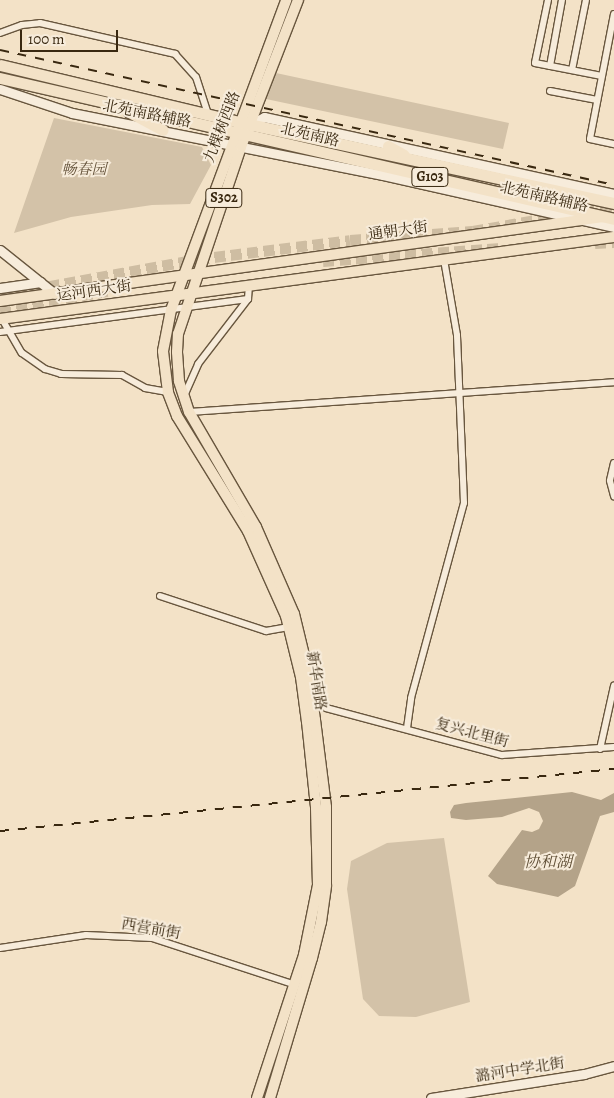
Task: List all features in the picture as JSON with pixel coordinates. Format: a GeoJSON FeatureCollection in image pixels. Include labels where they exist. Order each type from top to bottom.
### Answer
{"type":"FeatureCollection","features":[{"type":"Feature","properties":{"kind":"highway","name":"北苑南路"},"geometry":{"type":"LineString","coordinates":[[0,65],[239,122],[614,204]]}},
{"type":"Feature","properties":{"kind":"highway","name":"北苑南路"},"geometry":{"type":"LineString","coordinates":[[0,78],[117,105],[240,139],[611,217]]}},
{"type":"Feature","properties":{"kind":"highway"},"geometry":{"type":"LineString","coordinates":[[117,105],[163,130]]}},
{"type":"Feature","properties":{"kind":"highway"},"geometry":{"type":"LineString","coordinates":[[388,146],[414,161]]}},
{"type":"Feature","properties":{"kind":"main road","name":"九棵树西路"},"geometry":{"type":"LineString","coordinates":[[240,139],[239,122],[286,0]]}},
{"type":"Feature","properties":{"kind":"main road","name":"九棵树西路"},"geometry":{"type":"LineString","coordinates":[[192,292],[240,139],[251,124],[298,0]]}},
{"type":"Feature","properties":{"kind":"main road","name":"九棵树西路"},"geometry":{"type":"LineString","coordinates":[[178,294],[230,145],[240,139]]}},
{"type":"Feature","properties":{"kind":"main road","name":"通朝大街"},"geometry":{"type":"LineString","coordinates":[[185,275],[611,217]]}},
{"type":"Feature","properties":{"kind":"main road"},"geometry":{"type":"LineString","coordinates":[[192,292],[614,237]]}},
{"type":"Feature","properties":{"kind":"main road","name":"运河西大街"},"geometry":{"type":"LineString","coordinates":[[0,301],[185,275]]}},
{"type":"Feature","properties":{"kind":"main road","name":"运河西大街"},"geometry":{"type":"LineString","coordinates":[[1,319],[192,292]]}},
{"type":"Feature","properties":{"kind":"main road","name":"新华南路"},"geometry":{"type":"LineString","coordinates":[[192,292],[178,334],[177,352],[183,397],[189,412],[256,527],[294,614],[309,676],[324,797],[328,847],[322,922],[270,1098]]}},
{"type":"Feature","properties":{"kind":"main road","name":"新华南路"},"geometry":{"type":"LineString","coordinates":[[178,294],[171,310],[162,351],[168,392],[177,416],[248,531],[289,627],[305,704],[319,848],[313,922],[257,1098]]}},
{"type":"Feature","properties":{"kind":"street"},"geometry":{"type":"LineString","coordinates":[[548,0],[536,63],[602,76]]}},
{"type":"Feature","properties":{"kind":"street"},"geometry":{"type":"LineString","coordinates":[[550,66],[562,0]]}},
{"type":"Feature","properties":{"kind":"street"},"geometry":{"type":"LineString","coordinates":[[572,70],[586,0]]}},
{"type":"Feature","properties":{"kind":"street"},"geometry":{"type":"LineString","coordinates":[[614,14],[590,139],[614,144]]}},
{"type":"Feature","properties":{"kind":"street"},"geometry":{"type":"LineString","coordinates":[[0,33],[22,25],[40,23],[174,54],[196,77],[208,114]]}},
{"type":"Feature","properties":{"kind":"street","name":"北苑南路辅路"},"geometry":{"type":"LineString","coordinates":[[0,89],[52,108],[230,145]]}},
{"type":"Feature","properties":{"kind":"street"},"geometry":{"type":"LineString","coordinates":[[550,91],[597,100]]}},
{"type":"Feature","properties":{"kind":"street","name":"北苑南路辅路"},"geometry":{"type":"LineString","coordinates":[[251,124],[264,117],[388,146],[614,194]]}},
{"type":"Feature","properties":{"kind":"street","name":"北苑南路辅路"},"geometry":{"type":"LineString","coordinates":[[240,139],[614,227]]}},
{"type":"Feature","properties":{"kind":"street"},"geometry":{"type":"LineString","coordinates":[[0,250],[55,294]]}},
{"type":"Feature","properties":{"kind":"street"},"geometry":{"type":"LineString","coordinates":[[407,728],[411,698],[464,503],[457,335],[444,260]]}},
{"type":"Feature","properties":{"kind":"street"},"geometry":{"type":"LineString","coordinates":[[0,288],[41,282]]}},
{"type":"Feature","properties":{"kind":"street"},"geometry":{"type":"LineString","coordinates":[[183,397],[198,364],[248,299],[249,286]]}},
{"type":"Feature","properties":{"kind":"street"},"geometry":{"type":"LineString","coordinates":[[0,332],[248,299]]}},
{"type":"Feature","properties":{"kind":"street"},"geometry":{"type":"LineString","coordinates":[[1,319],[22,353],[44,369],[60,374],[122,375],[145,388],[168,392]]}},
{"type":"Feature","properties":{"kind":"street"},"geometry":{"type":"LineString","coordinates":[[189,412],[614,382]]}},
{"type":"Feature","properties":{"kind":"street"},"geometry":{"type":"LineString","coordinates":[[614,462],[610,481],[614,496]]}},
{"type":"Feature","properties":{"kind":"street"},"geometry":{"type":"LineString","coordinates":[[160,596],[266,631],[289,627]]}},
{"type":"Feature","properties":{"kind":"street"},"geometry":{"type":"LineString","coordinates":[[600,748],[614,686]]}},
{"type":"Feature","properties":{"kind":"street","name":"复兴北里街"},"geometry":{"type":"LineString","coordinates":[[326,708],[407,728],[502,755],[614,747]]}},
{"type":"Feature","properties":{"kind":"street","name":"西营前街"},"geometry":{"type":"LineString","coordinates":[[0,948],[86,935],[152,938],[292,984]]}},
{"type":"Feature","properties":{"kind":"street","name":"潞河中学北街"},"geometry":{"type":"LineString","coordinates":[[430,1098],[584,1074],[614,1066]]}},
{"type":"Feature","properties":{"kind":"green space"},"geometry":{"type":"Polygon","coordinates":[[[276,73],[509,123],[503,149],[266,99],[276,73]]]}},
{"type":"Feature","properties":{"kind":"green space","name":"畅春园"},"geometry":{"type":"Polygon","coordinates":[[[54,118],[202,147],[211,165],[190,204],[152,205],[71,217],[14,233],[54,118]]]}},
{"type":"Feature","properties":{"kind":"green space"},"geometry":{"type":"Polygon","coordinates":[[[444,838],[470,1002],[416,1017],[379,1016],[363,999],[347,889],[351,861],[387,843],[444,838]]]}},
{"type":"Feature","properties":{"kind":"water","name":"协和湖"},"geometry":{"type":"Polygon","coordinates":[[[572,792],[601,800],[614,793],[614,812],[600,816],[575,886],[558,897],[497,884],[488,876],[522,830],[532,832],[539,829],[543,821],[539,812],[529,808],[502,817],[466,820],[451,818],[450,812],[454,805],[572,792]]]}},
{"type":"Feature","properties":{"kind":"tunnel"},"geometry":{"type":"LineString","coordinates":[[584,212],[614,206]]}},
{"type":"Feature","properties":{"kind":"tunnel"},"geometry":{"type":"LineString","coordinates":[[0,295],[198,259],[350,240],[473,231],[565,215]]}},
{"type":"Feature","properties":{"kind":"tunnel"},"geometry":{"type":"LineString","coordinates":[[595,243],[614,242]]}},
{"type":"Feature","properties":{"kind":"tunnel"},"geometry":{"type":"LineString","coordinates":[[323,261],[501,248]]}},
{"type":"Feature","properties":{"kind":"tunnel"},"geometry":{"type":"LineString","coordinates":[[0,310],[107,291]]}},
{"type":"Feature","properties":{"kind":"railway"},"geometry":{"type":"LineString","coordinates":[[0,50],[614,185]]}},
{"type":"Feature","properties":{"kind":"railway"},"geometry":{"type":"LineString","coordinates":[[0,831],[614,769]]}}]}
